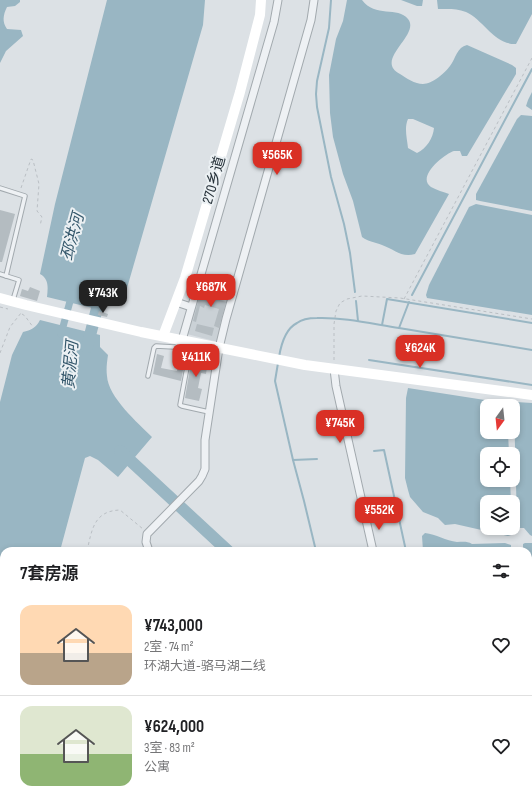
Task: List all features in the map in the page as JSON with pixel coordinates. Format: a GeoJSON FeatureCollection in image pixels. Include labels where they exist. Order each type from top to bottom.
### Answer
{"type":"FeatureCollection","features":[{"type":"Feature","properties":{"kind":"street","name":"270乡道"},"geometry":{"type":"LineString","coordinates":[[163,336],[185,278],[240,92],[260,15],[261,0]]}},
{"type":"Feature","properties":{"kind":"street"},"geometry":{"type":"LineString","coordinates":[[182,340],[274,22],[278,0]]}},
{"type":"Feature","properties":{"kind":"street"},"geometry":{"type":"LineString","coordinates":[[148,547],[146,542],[148,534],[200,481],[205,469],[205,440],[219,348],[311,20],[314,0]]}},
{"type":"Feature","properties":{"kind":"street"},"geometry":{"type":"LineString","coordinates":[[0,298],[141,332],[305,366],[532,395]]}},
{"type":"Feature","properties":{"kind":"street"},"geometry":{"type":"LineString","coordinates":[[176,302],[191,307]]}},
{"type":"Feature","properties":{"kind":"street"},"geometry":{"type":"LineString","coordinates":[[334,369],[336,386],[372,547]]}},
{"type":"Feature","properties":{"kind":"lane"},"geometry":{"type":"LineString","coordinates":[[0,188],[25,196],[6,276]]}},
{"type":"Feature","properties":{"kind":"lane"},"geometry":{"type":"LineString","coordinates":[[0,274],[19,280],[13,301]]}},
{"type":"Feature","properties":{"kind":"lane"},"geometry":{"type":"LineString","coordinates":[[148,376],[154,348],[156,346],[174,347],[190,351],[180,405],[209,412]]}},
{"type":"Feature","properties":{"kind":"path"},"geometry":{"type":"LineString","coordinates":[[404,299],[532,58]]}},
{"type":"Feature","properties":{"kind":"path"},"geometry":{"type":"LineString","coordinates":[[19,194],[31,160],[33,160],[39,184],[37,211],[42,217],[40,226]]}},
{"type":"Feature","properties":{"kind":"path"},"geometry":{"type":"LineString","coordinates":[[334,369],[335,315],[340,303],[347,299],[362,296],[404,299],[532,319]]}},
{"type":"Feature","properties":{"kind":"path"},"geometry":{"type":"LineString","coordinates":[[0,353],[3,349],[10,327],[21,313],[33,327]]}},
{"type":"Feature","properties":{"kind":"path"},"geometry":{"type":"LineString","coordinates":[[88,547],[93,527],[98,518],[112,510],[120,510],[148,534]]}},
{"type":"Feature","properties":{"kind":"shaded area"},"geometry":{"type":"Polygon","coordinates":[[[198,293],[229,302],[218,342],[187,334],[198,293]]]}},
{"type":"Feature","properties":{"kind":"water"},"geometry":{"type":"Polygon","coordinates":[[[0,0],[20,0],[20,2],[15,6],[7,7],[4,21],[7,29],[21,30],[23,36],[6,51],[0,63],[0,0]]]}},
{"type":"Feature","properties":{"kind":"water"},"geometry":{"type":"Polygon","coordinates":[[[107,0],[205,0],[203,25],[125,295],[109,297],[103,304],[101,310],[47,297],[48,287],[45,278],[40,274],[55,204],[107,0]]]}},
{"type":"Feature","properties":{"kind":"water"},"geometry":{"type":"Polygon","coordinates":[[[347,0],[362,0],[373,9],[404,15],[408,19],[410,25],[404,40],[394,55],[392,62],[393,68],[400,74],[417,83],[427,84],[438,78],[450,66],[459,50],[467,45],[516,68],[516,74],[467,156],[462,156],[460,151],[454,151],[438,161],[429,172],[427,183],[431,187],[449,194],[415,254],[402,254],[362,237],[353,201],[343,174],[333,137],[330,113],[329,75],[336,39],[343,21],[347,0]],[[408,119],[406,126],[408,148],[417,153],[429,142],[434,128],[413,119],[408,119]]]}},
{"type":"Feature","properties":{"kind":"water"},"geometry":{"type":"Polygon","coordinates":[[[401,0],[423,0],[422,6],[417,6],[401,0]]]}},
{"type":"Feature","properties":{"kind":"water"},"geometry":{"type":"Polygon","coordinates":[[[437,0],[532,0],[532,14],[516,44],[508,43],[501,41],[466,12],[455,9],[438,9],[437,0]]]}},
{"type":"Feature","properties":{"kind":"water"},"geometry":{"type":"Polygon","coordinates":[[[532,92],[532,110],[526,106],[532,92]]]}},
{"type":"Feature","properties":{"kind":"water"},"geometry":{"type":"Polygon","coordinates":[[[521,115],[532,116],[532,211],[476,200],[476,194],[517,119],[521,115]]]}},
{"type":"Feature","properties":{"kind":"water"},"geometry":{"type":"Polygon","coordinates":[[[476,204],[532,215],[532,315],[427,298],[426,295],[429,285],[469,207],[476,204]]]}},
{"type":"Feature","properties":{"kind":"water"},"geometry":{"type":"Polygon","coordinates":[[[40,320],[100,335],[100,347],[108,355],[107,376],[112,392],[132,417],[152,437],[118,477],[98,460],[90,456],[85,458],[61,547],[0,547],[0,402],[12,355],[23,332],[37,325],[40,320]]]}},
{"type":"Feature","properties":{"kind":"water"},"geometry":{"type":"Polygon","coordinates":[[[408,388],[480,399],[480,439],[508,439],[509,447],[480,447],[480,487],[510,487],[511,495],[480,495],[480,530],[455,524],[445,525],[438,518],[423,512],[410,497],[405,478],[406,398],[408,388]]]}},
{"type":"Feature","properties":{"kind":"water"},"geometry":{"type":"Polygon","coordinates":[[[520,402],[532,403],[532,536],[524,528],[520,528],[520,495],[516,495],[516,487],[520,487],[520,447],[515,447],[515,439],[520,439],[520,402]]]}},
{"type":"Feature","properties":{"kind":"water"},"geometry":{"type":"Polygon","coordinates":[[[425,533],[457,542],[467,542],[472,544],[505,543],[511,545],[511,547],[423,547],[422,536],[425,533]]]}},
{"type":"Feature","properties":{"kind":"water"},"geometry":{"type":"Polygon","coordinates":[[[532,543],[532,547],[523,547],[523,544],[532,543]]]}},
{"type":"Feature","properties":{"kind":"building"},"geometry":{"type":"Polygon","coordinates":[[[0,210],[15,214],[2,262],[0,262],[0,210]]]}},
{"type":"Feature","properties":{"kind":"building"},"geometry":{"type":"Polygon","coordinates":[[[30,287],[40,291],[37,301],[20,296],[22,289],[28,291],[30,287]]]}},
{"type":"Feature","properties":{"kind":"building"},"geometry":{"type":"Polygon","coordinates":[[[200,294],[226,302],[219,328],[214,326],[219,309],[205,305],[204,308],[200,306],[196,322],[193,321],[200,294]]]}},
{"type":"Feature","properties":{"kind":"building"},"geometry":{"type":"Polygon","coordinates":[[[99,311],[108,314],[107,317],[98,315],[99,311]]]}},
{"type":"Feature","properties":{"kind":"building"},"geometry":{"type":"Polygon","coordinates":[[[197,324],[214,328],[212,336],[195,331],[197,324]]]}},
{"type":"Feature","properties":{"kind":"building"},"geometry":{"type":"Polygon","coordinates":[[[157,354],[164,356],[161,368],[177,371],[179,364],[184,365],[181,381],[153,374],[157,354]]]}},
{"type":"Feature","properties":{"kind":"building"},"geometry":{"type":"Polygon","coordinates":[[[192,357],[208,360],[206,374],[201,373],[198,388],[202,389],[199,401],[185,398],[192,357]]]}},
{"type":"Feature","properties":{"kind":"waterway"},"geometry":{"type":"LineString","coordinates":[[331,0],[329,28],[317,81],[317,107],[331,177],[344,224],[350,253],[355,292]]}},
{"type":"Feature","properties":{"kind":"waterway"},"geometry":{"type":"LineString","coordinates":[[412,295],[532,69]]}},
{"type":"Feature","properties":{"kind":"waterway","name":"黄泥河"},"geometry":{"type":"LineString","coordinates":[[87,347],[101,293]]}},
{"type":"Feature","properties":{"kind":"waterway","name":"邳洪河"},"geometry":{"type":"LineString","coordinates":[[61,334],[72,294]]}},
{"type":"Feature","properties":{"kind":"waterway"},"geometry":{"type":"LineString","coordinates":[[382,325],[387,299],[532,323]]}},
{"type":"Feature","properties":{"kind":"waterway"},"geometry":{"type":"LineString","coordinates":[[356,301],[358,321]]}},
{"type":"Feature","properties":{"kind":"waterway"},"geometry":{"type":"LineString","coordinates":[[399,328],[409,302]]}},
{"type":"Feature","properties":{"kind":"waterway"},"geometry":{"type":"LineString","coordinates":[[279,357],[282,343],[289,329],[301,321],[315,318],[358,321],[532,350]]}},
{"type":"Feature","properties":{"kind":"waterway"},"geometry":{"type":"LineString","coordinates":[[369,360],[532,385]]}},
{"type":"Feature","properties":{"kind":"waterway"},"geometry":{"type":"LineString","coordinates":[[278,363],[275,381],[315,547]]}},
{"type":"Feature","properties":{"kind":"waterway"},"geometry":{"type":"LineString","coordinates":[[374,451],[384,450],[405,547]]}},
{"type":"Feature","properties":{"kind":"waterway","name":"黄泥河"},"geometry":{"type":"LineString","coordinates":[[120,451],[224,547]]}},
{"type":"Feature","properties":{"kind":"waterway"},"geometry":{"type":"LineString","coordinates":[[293,460],[317,459]]}}]}
